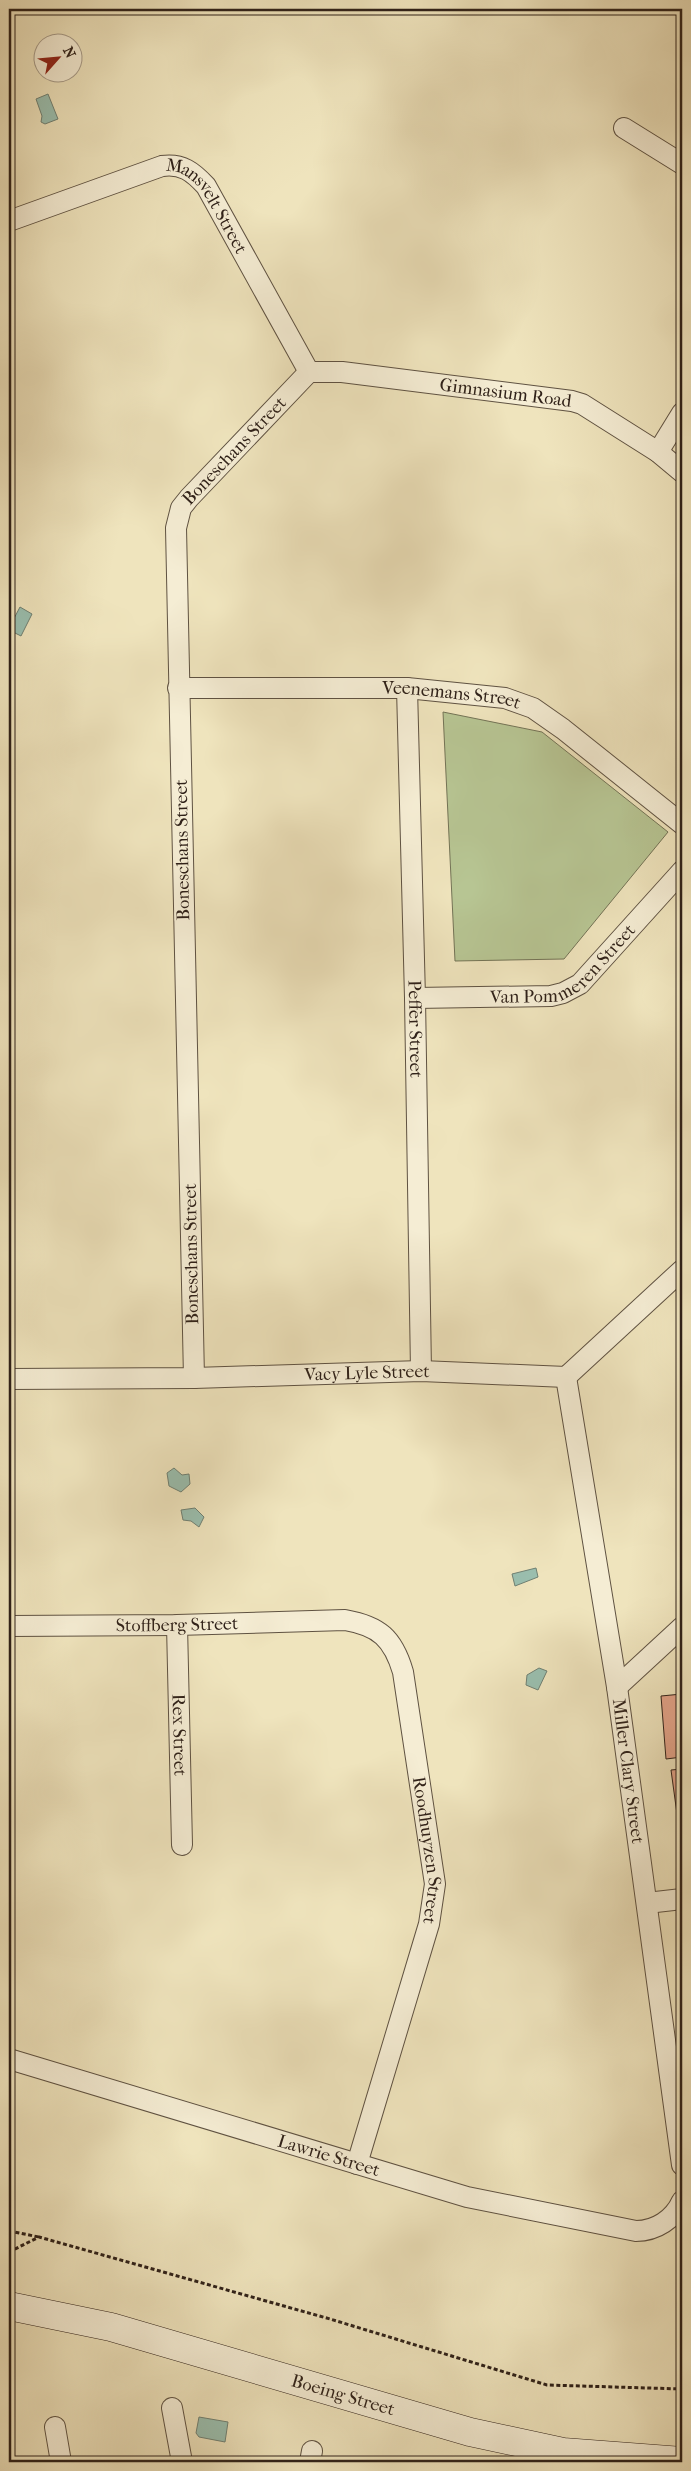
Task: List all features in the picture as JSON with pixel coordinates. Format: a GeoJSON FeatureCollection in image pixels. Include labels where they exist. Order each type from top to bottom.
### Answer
{"type":"FeatureCollection","features":[{"type":"Feature","properties":{"kind":"main road","name":"Boeing Street"},"geometry":{"type":"LineString","coordinates":[[9,2306],[111,2327],[470,2432],[563,2452],[682,2461]]}},
{"type":"Feature","properties":{"kind":"main road","name":"Boeing Street"},"geometry":{"type":"LineString","coordinates":[[9,2315],[112,2334],[466,2442],[577,2462]]}},
{"type":"Feature","properties":{"kind":"street"},"geometry":{"type":"LineString","coordinates":[[624,128],[682,164]]}},
{"type":"Feature","properties":{"kind":"street","name":"Mansvelt Street"},"geometry":{"type":"LineString","coordinates":[[9,221],[162,166],[185,167],[206,186],[309,372]]}},
{"type":"Feature","properties":{"kind":"street","name":"Gimnasium Road"},"geometry":{"type":"LineString","coordinates":[[309,372],[342,372],[572,401],[582,404],[658,452],[682,472]]}},
{"type":"Feature","properties":{"kind":"street","name":"Boneschans Street"},"geometry":{"type":"LineString","coordinates":[[194,1378],[176,528],[181,508],[309,372]]}},
{"type":"Feature","properties":{"kind":"street"},"geometry":{"type":"LineString","coordinates":[[658,452],[682,413]]}},
{"type":"Feature","properties":{"kind":"street","name":"Veenemans Street"},"geometry":{"type":"LineString","coordinates":[[178,688],[406,688],[505,698],[533,708],[563,729],[682,824]]}},
{"type":"Feature","properties":{"kind":"street","name":"Peffer Street"},"geometry":{"type":"LineString","coordinates":[[406,688],[415,998],[421,1371]]}},
{"type":"Feature","properties":{"kind":"street","name":"Van Pommeren Street"},"geometry":{"type":"LineString","coordinates":[[415,998],[551,996],[563,993],[580,984],[682,871]]}},
{"type":"Feature","properties":{"kind":"street"},"geometry":{"type":"LineString","coordinates":[[566,1377],[682,1270]]}},
{"type":"Feature","properties":{"kind":"street","name":"Vacy Lyle Street"},"geometry":{"type":"LineString","coordinates":[[9,1379],[194,1378],[421,1371],[566,1377]]}},
{"type":"Feature","properties":{"kind":"street","name":"Miller Clary Street"},"geometry":{"type":"LineString","coordinates":[[566,1377],[617,1687],[682,2165]]}},
{"type":"Feature","properties":{"kind":"street","name":"Stoffberg Street"},"geometry":{"type":"LineString","coordinates":[[9,1626],[177,1625],[345,1620]]}},
{"type":"Feature","properties":{"kind":"street","name":"Roodhuyzen Street"},"geometry":{"type":"LineString","coordinates":[[345,1620],[363,1623],[378,1631],[390,1642],[397,1654],[403,1672],[435,1884],[429,1924],[357,2164]]}},
{"type":"Feature","properties":{"kind":"street","name":"Rex Street"},"geometry":{"type":"LineString","coordinates":[[177,1625],[182,1845]]}},
{"type":"Feature","properties":{"kind":"street"},"geometry":{"type":"LineString","coordinates":[[617,1687],[682,1627]]}},
{"type":"Feature","properties":{"kind":"street"},"geometry":{"type":"LineString","coordinates":[[647,1903],[682,1899]]}},
{"type":"Feature","properties":{"kind":"street","name":"Lawrie Street"},"geometry":{"type":"LineString","coordinates":[[9,2059],[467,2197],[636,2231],[654,2229],[675,2212],[682,2201]]}},
{"type":"Feature","properties":{"kind":"street"},"geometry":{"type":"LineString","coordinates":[[172,2408],[182,2462]]}},
{"type":"Feature","properties":{"kind":"street"},"geometry":{"type":"LineString","coordinates":[[55,2427],[61,2462]]}},
{"type":"Feature","properties":{"kind":"path"},"geometry":{"type":"LineString","coordinates":[[9,2231],[330,2319],[547,2386],[682,2388]]}},
{"type":"Feature","properties":{"kind":"path"},"geometry":{"type":"LineString","coordinates":[[9,2252],[39,2238]]}},
{"type":"Feature","properties":{"kind":"green space"},"geometry":{"type":"Polygon","coordinates":[[[443,712],[542,732],[668,832],[564,959],[455,961],[443,712]]]}},
{"type":"Feature","properties":{"kind":"shaded area"},"geometry":{"type":"Polygon","coordinates":[[[48,94],[58,119],[45,124],[41,122],[42,116],[36,99],[48,94]]]}},
{"type":"Feature","properties":{"kind":"shaded area"},"geometry":{"type":"Polygon","coordinates":[[[20,607],[32,614],[21,636],[13,632],[10,626],[20,607]]]}},
{"type":"Feature","properties":{"kind":"shaded area"},"geometry":{"type":"Polygon","coordinates":[[[174,1468],[182,1475],[189,1474],[190,1484],[181,1492],[169,1486],[167,1473],[174,1468]]]}},
{"type":"Feature","properties":{"kind":"shaded area"},"geometry":{"type":"Polygon","coordinates":[[[195,1508],[204,1517],[199,1527],[191,1521],[183,1520],[181,1510],[195,1508]]]}},
{"type":"Feature","properties":{"kind":"shaded area"},"geometry":{"type":"Polygon","coordinates":[[[536,1568],[538,1577],[515,1586],[512,1574],[536,1568]]]}},
{"type":"Feature","properties":{"kind":"shaded area"},"geometry":{"type":"Polygon","coordinates":[[[539,1668],[547,1671],[538,1690],[526,1685],[527,1675],[539,1668]]]}},
{"type":"Feature","properties":{"kind":"shaded area"},"geometry":{"type":"Polygon","coordinates":[[[199,2417],[228,2422],[225,2442],[199,2437],[196,2433],[199,2417]]]}},
{"type":"Feature","properties":{"kind":"building"},"geometry":{"type":"Polygon","coordinates":[[[682,1694],[682,1757],[666,1759],[661,1696],[682,1694]]]}},
{"type":"Feature","properties":{"kind":"building"},"geometry":{"type":"Polygon","coordinates":[[[682,1769],[682,1814],[677,1814],[671,1770],[682,1769]]]}}]}
